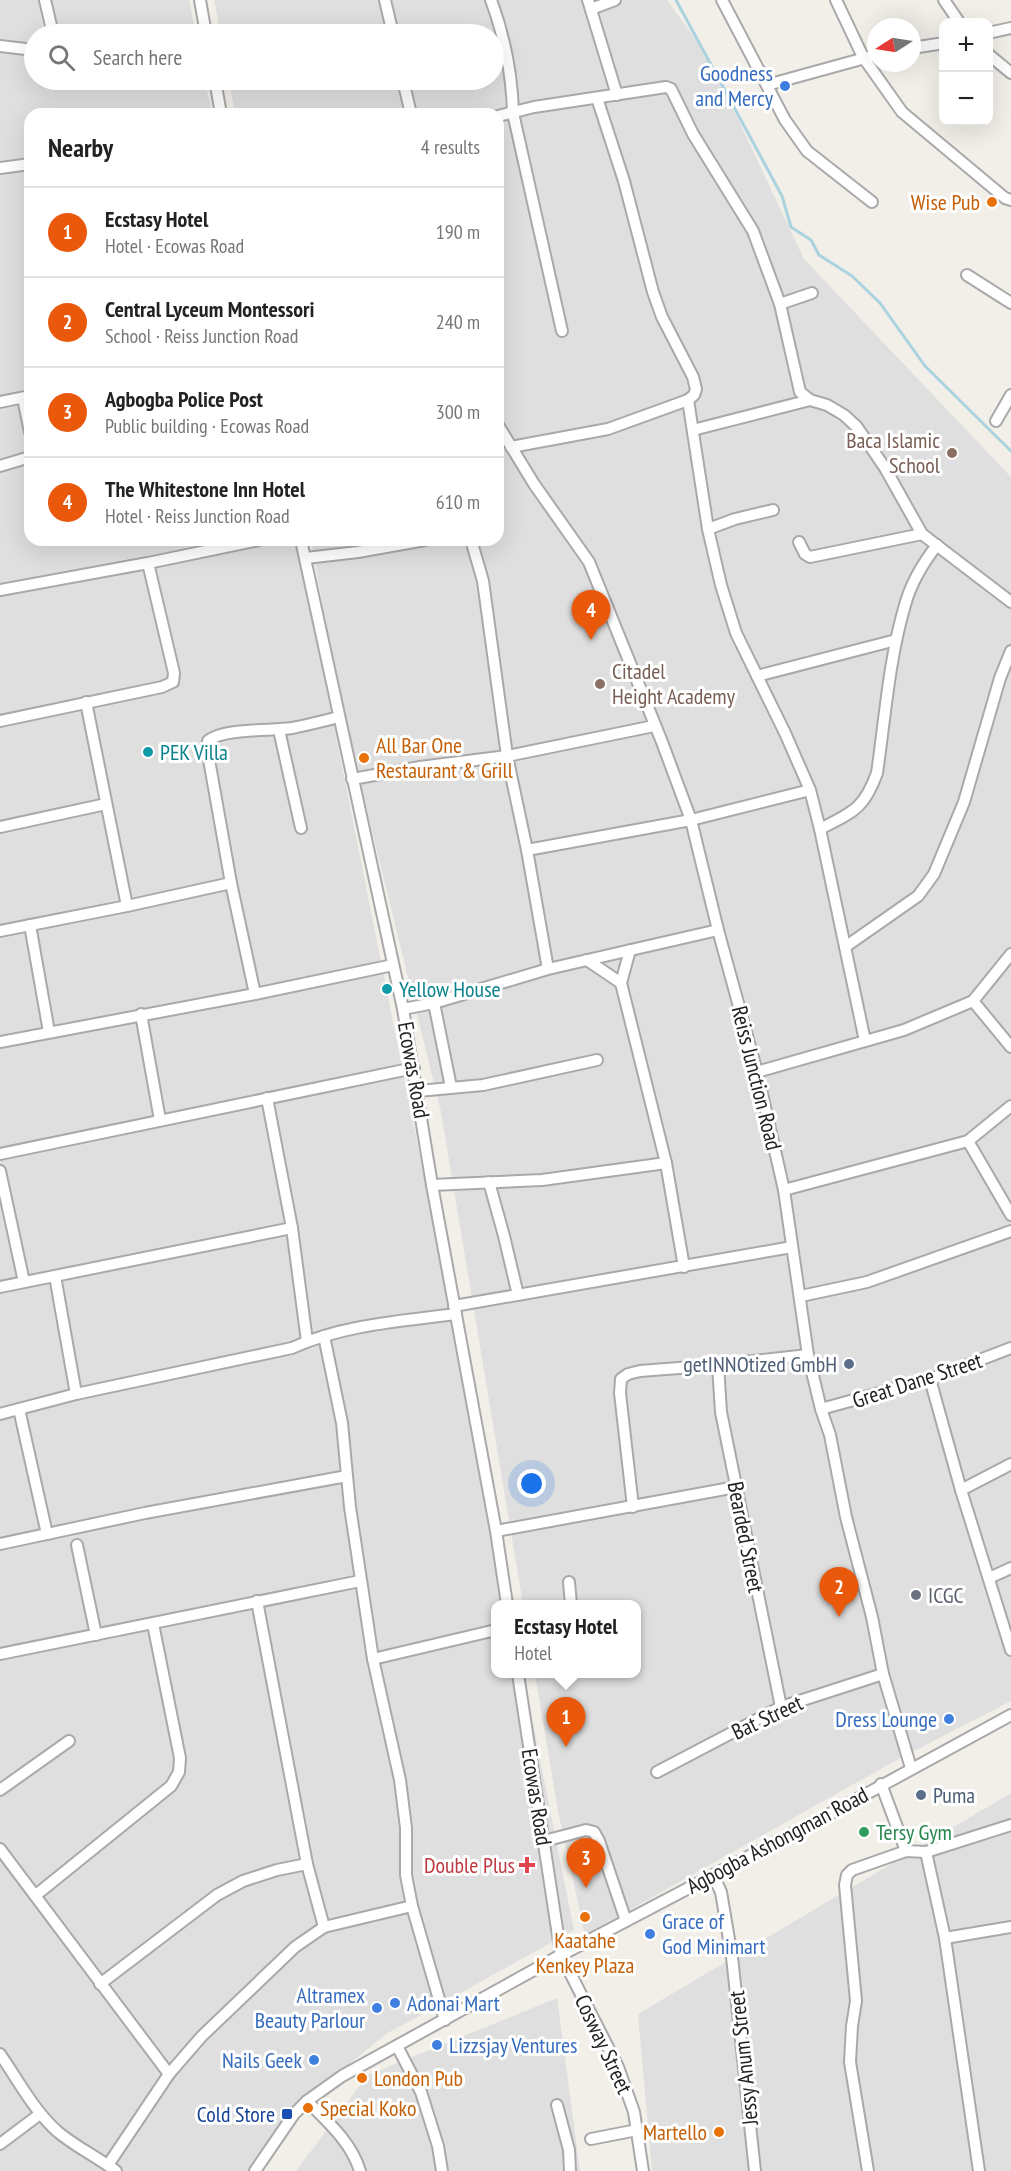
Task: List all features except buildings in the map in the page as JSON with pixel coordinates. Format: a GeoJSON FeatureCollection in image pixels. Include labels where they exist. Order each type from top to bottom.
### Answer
{"type":"FeatureCollection","features":[{"type":"Feature","properties":{"kind":"street"},"geometry":{"type":"LineString","coordinates":[[45,0],[51,24]]}},
{"type":"Feature","properties":{"kind":"street"},"geometry":{"type":"LineString","coordinates":[[200,0],[204,24]]}},
{"type":"Feature","properties":{"kind":"street"},"geometry":{"type":"LineString","coordinates":[[385,0],[391,24]]}},
{"type":"Feature","properties":{"kind":"street"},"geometry":{"type":"LineString","coordinates":[[491,0],[499,24]]}},
{"type":"Feature","properties":{"kind":"street"},"geometry":{"type":"LineString","coordinates":[[615,0],[590,4],[617,95]]}},
{"type":"Feature","properties":{"kind":"street"},"geometry":{"type":"LineString","coordinates":[[723,0],[785,120],[807,151],[872,202]]}},
{"type":"Feature","properties":{"kind":"street"},"geometry":{"type":"LineString","coordinates":[[836,0],[863,57],[902,112],[1005,198],[1011,200]]}},
{"type":"Feature","properties":{"kind":"street"},"geometry":{"type":"LineString","coordinates":[[944,0],[956,18]]}},
{"type":"Feature","properties":{"kind":"street"},"geometry":{"type":"LineString","coordinates":[[993,32],[1011,28]]}},
{"type":"Feature","properties":{"kind":"street"},"geometry":{"type":"LineString","coordinates":[[921,47],[939,44]]}},
{"type":"Feature","properties":{"kind":"street"},"geometry":{"type":"LineString","coordinates":[[0,46],[24,49]]}},
{"type":"Feature","properties":{"kind":"street"},"geometry":{"type":"LineString","coordinates":[[504,50],[512,93],[513,113],[562,331]]}},
{"type":"Feature","properties":{"kind":"street"},"geometry":{"type":"LineString","coordinates":[[767,85],[867,56]]}},
{"type":"Feature","properties":{"kind":"street"},"geometry":{"type":"LineString","coordinates":[[993,58],[1011,73]]}},
{"type":"Feature","properties":{"kind":"street"},"geometry":{"type":"LineString","coordinates":[[504,115],[534,107],[666,87],[674,92],[693,134],[753,231],[780,304],[800,392],[810,400],[827,405],[844,415],[857,427],[885,468],[922,534],[1011,602]]}},
{"type":"Feature","properties":{"kind":"street"},"geometry":{"type":"LineString","coordinates":[[217,90],[220,108]]}},
{"type":"Feature","properties":{"kind":"street"},"geometry":{"type":"LineString","coordinates":[[405,90],[410,108]]}},
{"type":"Feature","properties":{"kind":"street"},"geometry":{"type":"LineString","coordinates":[[511,447],[608,429],[688,400],[694,395],[696,389],[693,377],[662,317],[653,292],[624,181],[597,98]]}},
{"type":"Feature","properties":{"kind":"street"},"geometry":{"type":"LineString","coordinates":[[0,168],[24,165]]}},
{"type":"Feature","properties":{"kind":"street"},"geometry":{"type":"LineString","coordinates":[[967,275],[1011,303]]}},
{"type":"Feature","properties":{"kind":"street"},"geometry":{"type":"LineString","coordinates":[[780,304],[812,293]]}},
{"type":"Feature","properties":{"kind":"street"},"geometry":{"type":"LineString","coordinates":[[996,421],[1011,395]]}},
{"type":"Feature","properties":{"kind":"street"},"geometry":{"type":"LineString","coordinates":[[0,402],[24,397]]}},
{"type":"Feature","properties":{"kind":"street"},"geometry":{"type":"LineString","coordinates":[[688,400],[708,529],[721,585],[733,623],[810,790],[865,1041]]}},
{"type":"Feature","properties":{"kind":"street"},"geometry":{"type":"LineString","coordinates":[[693,430],[810,400]]}},
{"type":"Feature","properties":{"kind":"street","name":"Reiss Junction Road"},"geometry":{"type":"LineString","coordinates":[[504,435],[534,484],[589,562],[691,820],[757,1072],[784,1190],[808,1354],[821,1409],[830,1435],[846,1517],[872,1617],[883,1674],[911,1768]]}},
{"type":"Feature","properties":{"kind":"street"},"geometry":{"type":"LineString","coordinates":[[0,466],[24,459]]}},
{"type":"Feature","properties":{"kind":"street"},"geometry":{"type":"LineString","coordinates":[[708,529],[735,519],[773,510]]}},
{"type":"Feature","properties":{"kind":"street"},"geometry":{"type":"LineString","coordinates":[[799,542],[805,554],[810,557],[922,534]]}},
{"type":"Feature","properties":{"kind":"street"},"geometry":{"type":"LineString","coordinates":[[820,829],[858,809],[870,792],[877,773],[896,640],[905,604],[925,561],[937,545]]}},
{"type":"Feature","properties":{"kind":"street"},"geometry":{"type":"LineString","coordinates":[[0,590],[230,546]]}},
{"type":"Feature","properties":{"kind":"street","name":"Ecowas Road"},"geometry":{"type":"LineString","coordinates":[[303,546],[403,1009],[506,1600]]}},
{"type":"Feature","properties":{"kind":"street"},"geometry":{"type":"LineString","coordinates":[[306,558],[393,546]]}},
{"type":"Feature","properties":{"kind":"street"},"geometry":{"type":"LineString","coordinates":[[473,546],[483,581],[507,756],[527,850],[548,969]]}},
{"type":"Feature","properties":{"kind":"street"},"geometry":{"type":"LineString","coordinates":[[0,721],[162,687],[173,682],[174,673],[148,563]]}},
{"type":"Feature","properties":{"kind":"street"},"geometry":{"type":"LineString","coordinates":[[757,676],[896,640]]}},
{"type":"Feature","properties":{"kind":"street"},"geometry":{"type":"LineString","coordinates":[[845,946],[918,896],[934,874],[964,802],[1000,678],[1011,651]]}},
{"type":"Feature","properties":{"kind":"street"},"geometry":{"type":"LineString","coordinates":[[86,702],[127,906]]}},
{"type":"Feature","properties":{"kind":"street"},"geometry":{"type":"LineString","coordinates":[[255,994],[231,883],[208,754],[208,741],[230,733],[279,730],[339,717]]}},
{"type":"Feature","properties":{"kind":"street"},"geometry":{"type":"LineString","coordinates":[[352,779],[420,767],[507,756],[654,726]]}},
{"type":"Feature","properties":{"kind":"street"},"geometry":{"type":"LineString","coordinates":[[279,730],[301,828]]}},
{"type":"Feature","properties":{"kind":"street"},"geometry":{"type":"LineString","coordinates":[[527,850],[691,820],[810,790]]}},
{"type":"Feature","properties":{"kind":"street"},"geometry":{"type":"LineString","coordinates":[[0,827],[106,804]]}},
{"type":"Feature","properties":{"kind":"street"},"geometry":{"type":"LineString","coordinates":[[0,931],[231,883]]}},
{"type":"Feature","properties":{"kind":"street"},"geometry":{"type":"LineString","coordinates":[[30,925],[49,1032]]}},
{"type":"Feature","properties":{"kind":"street"},"geometry":{"type":"LineString","coordinates":[[403,1009],[434,1003],[548,969],[718,930]]}},
{"type":"Feature","properties":{"kind":"street"},"geometry":{"type":"LineString","coordinates":[[630,950],[621,983],[666,1164],[684,1267]]}},
{"type":"Feature","properties":{"kind":"street"},"geometry":{"type":"LineString","coordinates":[[757,1072],[904,1030],[973,1001],[1011,954]]}},
{"type":"Feature","properties":{"kind":"street"},"geometry":{"type":"LineString","coordinates":[[587,960],[621,983]]}},
{"type":"Feature","properties":{"kind":"street"},"geometry":{"type":"LineString","coordinates":[[0,1042],[255,994],[393,964]]}},
{"type":"Feature","properties":{"kind":"street"},"geometry":{"type":"LineString","coordinates":[[973,1001],[1011,1047]]}},
{"type":"Feature","properties":{"kind":"street"},"geometry":{"type":"LineString","coordinates":[[434,1003],[451,1087]]}},
{"type":"Feature","properties":{"kind":"street"},"geometry":{"type":"LineString","coordinates":[[141,1014],[160,1120]]}},
{"type":"Feature","properties":{"kind":"street"},"geometry":{"type":"LineString","coordinates":[[418,1092],[483,1085],[597,1060]]}},
{"type":"Feature","properties":{"kind":"street"},"geometry":{"type":"LineString","coordinates":[[0,1154],[414,1068]]}},
{"type":"Feature","properties":{"kind":"street"},"geometry":{"type":"LineString","coordinates":[[267,1098],[292,1228],[307,1341]]}},
{"type":"Feature","properties":{"kind":"street"},"geometry":{"type":"LineString","coordinates":[[784,1190],[968,1141],[1011,1106]]}},
{"type":"Feature","properties":{"kind":"street"},"geometry":{"type":"LineString","coordinates":[[968,1141],[1011,1215]]}},
{"type":"Feature","properties":{"kind":"street"},"geometry":{"type":"LineString","coordinates":[[432,1185],[542,1180],[666,1164]]}},
{"type":"Feature","properties":{"kind":"street"},"geometry":{"type":"LineString","coordinates":[[0,1171],[24,1282]]}},
{"type":"Feature","properties":{"kind":"street"},"geometry":{"type":"LineString","coordinates":[[489,1182],[518,1295]]}},
{"type":"Feature","properties":{"kind":"street"},"geometry":{"type":"LineString","coordinates":[[0,1287],[292,1228]]}},
{"type":"Feature","properties":{"kind":"street"},"geometry":{"type":"LineString","coordinates":[[801,1296],[867,1282],[1011,1232]]}},
{"type":"Feature","properties":{"kind":"street"},"geometry":{"type":"LineString","coordinates":[[0,1414],[76,1394],[292,1348],[324,1335],[455,1310],[518,1295],[792,1247]]}},
{"type":"Feature","properties":{"kind":"street"},"geometry":{"type":"LineString","coordinates":[[55,1276],[76,1394]]}},
{"type":"Feature","properties":{"kind":"street"},"geometry":{"type":"LineString","coordinates":[[324,1335],[342,1423],[360,1581],[373,1659],[400,1780],[406,1828],[406,1875],[412,1906],[445,2020]]}},
{"type":"Feature","properties":{"kind":"street","name":"Great Dane Street"},"geometry":{"type":"LineString","coordinates":[[821,1409],[930,1379],[1011,1348]]}},
{"type":"Feature","properties":{"kind":"street"},"geometry":{"type":"LineString","coordinates":[[633,1507],[620,1393],[621,1379],[628,1374],[640,1371],[718,1365],[808,1354]]}},
{"type":"Feature","properties":{"kind":"street","name":"Bearded Street"},"geometry":{"type":"LineString","coordinates":[[718,1365],[719,1397],[781,1707]]}},
{"type":"Feature","properties":{"kind":"street"},"geometry":{"type":"LineString","coordinates":[[930,1379],[961,1490],[1011,1650]]}},
{"type":"Feature","properties":{"kind":"street"},"geometry":{"type":"LineString","coordinates":[[19,1409],[47,1534]]}},
{"type":"Feature","properties":{"kind":"street"},"geometry":{"type":"LineString","coordinates":[[961,1490],[1011,1464]]}},
{"type":"Feature","properties":{"kind":"street"},"geometry":{"type":"LineString","coordinates":[[0,1544],[232,1496],[347,1476]]}},
{"type":"Feature","properties":{"kind":"street"},"geometry":{"type":"LineString","coordinates":[[496,1531],[736,1487]]}},
{"type":"Feature","properties":{"kind":"street"},"geometry":{"type":"LineString","coordinates":[[76,1545],[96,1635]]}},
{"type":"Feature","properties":{"kind":"street"},"geometry":{"type":"LineString","coordinates":[[989,1578],[1011,1568]]}},
{"type":"Feature","properties":{"kind":"street"},"geometry":{"type":"LineString","coordinates":[[0,1654],[360,1581]]}},
{"type":"Feature","properties":{"kind":"street"},"geometry":{"type":"LineString","coordinates":[[569,1582],[571,1600]]}},
{"type":"Feature","properties":{"kind":"street"},"geometry":{"type":"LineString","coordinates":[[257,1601],[307,1864],[324,1927]]}},
{"type":"Feature","properties":{"kind":"street"},"geometry":{"type":"LineString","coordinates":[[36,1895],[171,1785],[179,1772],[180,1758],[153,1624]]}},
{"type":"Feature","properties":{"kind":"street"},"geometry":{"type":"LineString","coordinates":[[373,1659],[491,1631]]}},
{"type":"Feature","properties":{"kind":"street","name":"Bat Street"},"geometry":{"type":"LineString","coordinates":[[657,1772],[781,1707],[883,1674]]}},
{"type":"Feature","properties":{"kind":"street","name":"Ecowas Road"},"geometry":{"type":"LineString","coordinates":[[519,1678],[561,1956]]}},
{"type":"Feature","properties":{"kind":"street","name":"Agbogba Ashongman Road"},"geometry":{"type":"LineString","coordinates":[[255,2171],[294,2114],[307,2101],[342,2076],[1011,1715]]}},
{"type":"Feature","properties":{"kind":"street"},"geometry":{"type":"LineString","coordinates":[[0,1790],[69,1741]]}},
{"type":"Feature","properties":{"kind":"street"},"geometry":{"type":"LineString","coordinates":[[882,1784],[906,1851]]}},
{"type":"Feature","properties":{"kind":"street"},"geometry":{"type":"LineString","coordinates":[[868,2171],[850,2062],[856,2001],[845,1885],[847,1875],[852,1870],[906,1851],[926,1852],[1011,1825]]}},
{"type":"Feature","properties":{"kind":"street"},"geometry":{"type":"LineString","coordinates":[[544,1841],[586,1830],[594,1832],[600,1840],[626,1921]]}},
{"type":"Feature","properties":{"kind":"street"},"geometry":{"type":"LineString","coordinates":[[0,1849],[169,2074]]}},
{"type":"Feature","properties":{"kind":"street"},"geometry":{"type":"LineString","coordinates":[[926,1852],[945,1938],[979,2171]]}},
{"type":"Feature","properties":{"kind":"street"},"geometry":{"type":"LineString","coordinates":[[100,1984],[217,1895],[243,1881],[277,1870],[307,1864]]}},
{"type":"Feature","properties":{"kind":"street","name":"Jessy Anum Street"},"geometry":{"type":"LineString","coordinates":[[714,1875],[721,1892],[732,1957],[755,2171]]}},
{"type":"Feature","properties":{"kind":"street"},"geometry":{"type":"LineString","coordinates":[[0,2054],[40,2114],[79,2148],[112,2168],[169,2074],[202,2036],[295,1947],[324,1927],[412,1906]]}},
{"type":"Feature","properties":{"kind":"street"},"geometry":{"type":"LineString","coordinates":[[945,1938],[1011,1927]]}},
{"type":"Feature","properties":{"kind":"street","name":"Cosway Street"},"geometry":{"type":"LineString","coordinates":[[561,1956],[618,2067],[634,2112],[643,2171]]}},
{"type":"Feature","properties":{"kind":"street"},"geometry":{"type":"LineString","coordinates":[[397,2046],[422,2092],[438,2146],[442,2171]]}},
{"type":"Feature","properties":{"kind":"street"},"geometry":{"type":"LineString","coordinates":[[307,2101],[342,2136],[353,2152],[360,2171]]}},
{"type":"Feature","properties":{"kind":"street"},"geometry":{"type":"LineString","coordinates":[[558,2104],[569,2150],[570,2171]]}},
{"type":"Feature","properties":{"kind":"street"},"geometry":{"type":"LineString","coordinates":[[0,2144],[40,2114]]}},
{"type":"Feature","properties":{"kind":"street"},"geometry":{"type":"LineString","coordinates":[[591,2139],[637,2130]]}},
{"type":"Feature","properties":{"kind":"shaded area"},"geometry":{"type":"Polygon","coordinates":[[[0,0],[189,0],[194,24],[24,24],[24,90],[207,90],[211,108],[24,108],[24,546],[298,546],[508,1600],[491,1600],[491,1678],[524,1678],[574,1930],[386,2034],[309,2097],[252,2171],[0,2171],[0,0]]]}},
{"type":"Feature","properties":{"kind":"shaded area"},"geometry":{"type":"Polygon","coordinates":[[[214,0],[667,0],[709,58],[804,259],[1011,477],[1011,1701],[893,1762],[585,1935],[558,1811],[536,1678],[641,1678],[641,1600],[522,1600],[441,1112],[337,688],[312,546],[504,546],[504,108],[234,108],[231,90],[504,90],[504,24],[219,24],[214,0]]]}},
{"type":"Feature","properties":{"kind":"shaded area"},"geometry":{"type":"Polygon","coordinates":[[[1011,1793],[1011,2171],[652,2171],[638,2014],[1011,1793]]]}},
{"type":"Feature","properties":{"kind":"shaded area"},"geometry":{"type":"Polygon","coordinates":[[[557,1998],[580,2171],[296,2171],[368,2075],[557,1998]]]}},
{"type":"Feature","properties":{"kind":"waterway"},"geometry":{"type":"LineString","coordinates":[[676,0],[782,196],[791,227],[811,240],[819,255],[852,276],[880,303],[925,366],[1011,451]]}},
{"type":"Feature","properties":{"kind":"place","name":"Goodness and Mercy"},"geometry":{"type":"Point","coordinates":[785,86]}},
{"type":"Feature","properties":{"kind":"place","name":"Wise Pub"},"geometry":{"type":"Point","coordinates":[992,202]}},
{"type":"Feature","properties":{"kind":"place","name":"Baca Islamic School"},"geometry":{"type":"Point","coordinates":[952,453]}},
{"type":"Feature","properties":{"kind":"place","name":"The Whitestone Inn Hotel"},"geometry":{"type":"Point","coordinates":[591,640]}},
{"type":"Feature","properties":{"kind":"place","name":"Citadel Height Academy"},"geometry":{"type":"Point","coordinates":[600,684]}},
{"type":"Feature","properties":{"kind":"place","name":"PEK Villa"},"geometry":{"type":"Point","coordinates":[148,752]}},
{"type":"Feature","properties":{"kind":"place","name":"All Bar One Restaurant & Grill"},"geometry":{"type":"Point","coordinates":[364,758]}},
{"type":"Feature","properties":{"kind":"place","name":"Yellow House"},"geometry":{"type":"Point","coordinates":[387,989]}},
{"type":"Feature","properties":{"kind":"place","name":"getINNOtized GmbH"},"geometry":{"type":"Point","coordinates":[849,1364]}},
{"type":"Feature","properties":{"kind":"place","name":"ICGC"},"geometry":{"type":"Point","coordinates":[916,1595]}},
{"type":"Feature","properties":{"kind":"place","name":"Central Lyceum Montessori"},"geometry":{"type":"Point","coordinates":[839,1617]}},
{"type":"Feature","properties":{"kind":"place","name":"Dress Lounge"},"geometry":{"type":"Point","coordinates":[949,1719]}},
{"type":"Feature","properties":{"kind":"place","name":"Ecstasy Hotel"},"geometry":{"type":"Point","coordinates":[566,1747]}},
{"type":"Feature","properties":{"kind":"place","name":"Puma"},"geometry":{"type":"Point","coordinates":[921,1795]}},
{"type":"Feature","properties":{"kind":"place","name":"Tersy Gym"},"geometry":{"type":"Point","coordinates":[864,1832]}},
{"type":"Feature","properties":{"kind":"place","name":"Double Plus"},"geometry":{"type":"Point","coordinates":[527,1865]}},
{"type":"Feature","properties":{"kind":"place","name":"Agbogba Police Post"},"geometry":{"type":"Point","coordinates":[586,1888]}},
{"type":"Feature","properties":{"kind":"place","name":"Kaatahe Kenkey Plaza"},"geometry":{"type":"Point","coordinates":[585,1917]}},
{"type":"Feature","properties":{"kind":"place","name":"Grace of God Minimart"},"geometry":{"type":"Point","coordinates":[650,1934]}},
{"type":"Feature","properties":{"kind":"place","name":"Adonai Mart"},"geometry":{"type":"Point","coordinates":[395,2003]}},
{"type":"Feature","properties":{"kind":"place","name":"Altramex Beauty Parlour"},"geometry":{"type":"Point","coordinates":[377,2008]}},
{"type":"Feature","properties":{"kind":"place","name":"Lizzsjay Ventures"},"geometry":{"type":"Point","coordinates":[437,2045]}},
{"type":"Feature","properties":{"kind":"place","name":"Nails Geek"},"geometry":{"type":"Point","coordinates":[314,2060]}},
{"type":"Feature","properties":{"kind":"place","name":"London Pub"},"geometry":{"type":"Point","coordinates":[362,2078]}},
{"type":"Feature","properties":{"kind":"place","name":"Special Koko"},"geometry":{"type":"Point","coordinates":[308,2108]}},
{"type":"Feature","properties":{"kind":"place","name":"Cold Store"},"geometry":{"type":"Point","coordinates":[287,2114]}},
{"type":"Feature","properties":{"kind":"place","name":"Martello"},"geometry":{"type":"Point","coordinates":[719,2132]}}]}
